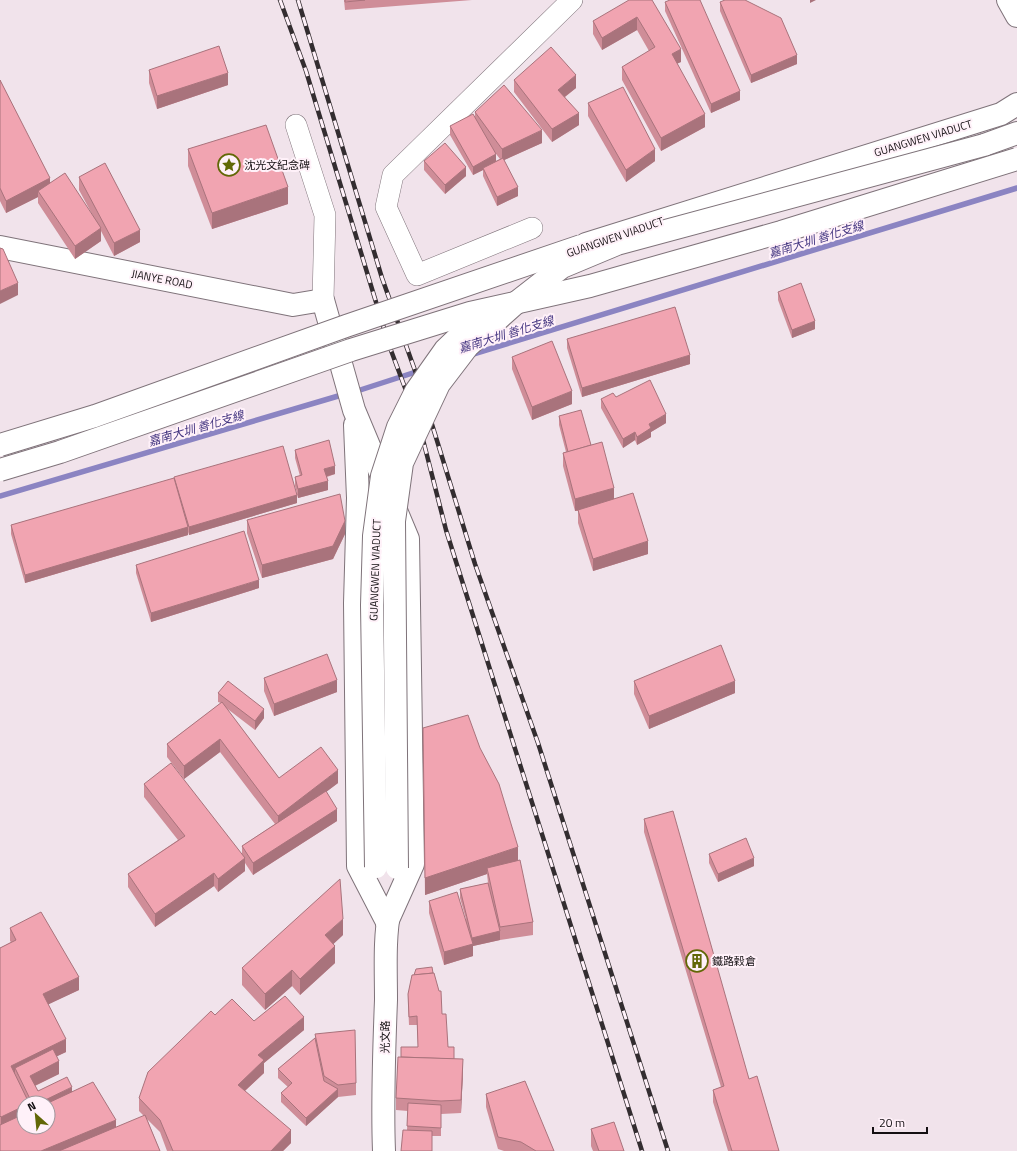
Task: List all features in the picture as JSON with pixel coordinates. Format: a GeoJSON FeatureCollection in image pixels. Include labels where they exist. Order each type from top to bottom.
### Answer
{"type":"FeatureCollection","features":[{"type":"Feature","properties":{"kind":"street"},"geometry":{"type":"LineString","coordinates":[[532,228],[417,275],[386,208],[393,175],[572,0]]}},
{"type":"Feature","properties":{"kind":"street"},"geometry":{"type":"LineString","coordinates":[[1008,0],[1017,16]]}},
{"type":"Feature","properties":{"kind":"street","name":"GUANGWEN VIADUCT"},"geometry":{"type":"LineString","coordinates":[[387,922],[376,868],[372,605],[374,536],[382,476],[398,427],[416,391],[445,350],[517,283],[556,257],[586,244],[1009,109]]}},
{"type":"Feature","properties":{"kind":"street"},"geometry":{"type":"LineString","coordinates":[[296,124],[325,215],[323,300],[354,410],[408,539],[412,864],[387,922]]}},
{"type":"Feature","properties":{"kind":"street","name":"GUANGWEN VIADUCT"},"geometry":{"type":"LineString","coordinates":[[387,922],[397,868],[394,521],[402,463],[439,384],[468,346],[517,302],[562,268],[617,244],[984,145],[1017,133]]}},
{"type":"Feature","properties":{"kind":"street"},"geometry":{"type":"LineString","coordinates":[[0,470],[60,452],[351,350],[470,313],[590,286],[781,232],[1017,159]]}},
{"type":"Feature","properties":{"kind":"street"},"geometry":{"type":"LineString","coordinates":[[0,445],[95,416],[346,326],[586,244]]}},
{"type":"Feature","properties":{"kind":"street","name":"JIANYE ROAD"},"geometry":{"type":"LineString","coordinates":[[0,248],[292,305],[323,300]]}},
{"type":"Feature","properties":{"kind":"street"},"geometry":{"type":"LineString","coordinates":[[354,410],[358,498],[355,604],[358,866],[387,922]]}},
{"type":"Feature","properties":{"kind":"street"},"geometry":{"type":"LineString","coordinates":[[358,498],[386,487]]}},
{"type":"Feature","properties":{"kind":"street","name":"光文路"},"geometry":{"type":"LineString","coordinates":[[384,1151],[383,1113],[387,922]]}},
{"type":"Feature","properties":{"kind":"building"},"geometry":{"type":"Polygon","coordinates":[[[345,0],[365,0],[345,2],[345,0]]]}},
{"type":"Feature","properties":{"kind":"building"},"geometry":{"type":"Polygon","coordinates":[[[629,0],[652,0],[681,49],[672,54],[705,114],[661,138],[622,67],[655,47],[637,17],[602,38],[593,21],[629,0]]]}},
{"type":"Feature","properties":{"kind":"building"},"geometry":{"type":"Polygon","coordinates":[[[670,0],[700,0],[740,91],[711,104],[665,2],[670,0]]]}},
{"type":"Feature","properties":{"kind":"building"},"geometry":{"type":"Polygon","coordinates":[[[725,0],[745,0],[781,18],[797,55],[751,75],[720,2],[725,0]]]}},
{"type":"Feature","properties":{"kind":"building"},"geometry":{"type":"Polygon","coordinates":[[[219,46],[228,73],[157,96],[149,70],[219,46]]]}},
{"type":"Feature","properties":{"kind":"building"},"geometry":{"type":"Polygon","coordinates":[[[551,47],[576,75],[558,90],[579,113],[552,129],[514,80],[551,47]]]}},
{"type":"Feature","properties":{"kind":"building"},"geometry":{"type":"Polygon","coordinates":[[[0,80],[50,178],[6,201],[0,188],[0,80]]]}},
{"type":"Feature","properties":{"kind":"building"},"geometry":{"type":"Polygon","coordinates":[[[504,85],[542,130],[502,149],[475,112],[504,85]]]}},
{"type":"Feature","properties":{"kind":"building"},"geometry":{"type":"Polygon","coordinates":[[[623,87],[655,149],[626,170],[588,103],[623,87]]]}},
{"type":"Feature","properties":{"kind":"building"},"geometry":{"type":"Polygon","coordinates":[[[473,114],[496,154],[473,167],[450,126],[473,114]]]}},
{"type":"Feature","properties":{"kind":"building"},"geometry":{"type":"Polygon","coordinates":[[[266,125],[288,187],[212,213],[188,149],[266,125]]]}},
{"type":"Feature","properties":{"kind":"building"},"geometry":{"type":"Polygon","coordinates":[[[445,143],[466,167],[445,185],[424,161],[445,143]]]}},
{"type":"Feature","properties":{"kind":"building"},"geometry":{"type":"Polygon","coordinates":[[[503,158],[518,187],[497,197],[483,168],[503,158]]]}},
{"type":"Feature","properties":{"kind":"building"},"geometry":{"type":"Polygon","coordinates":[[[105,163],[140,230],[114,243],[79,177],[105,163]]]}},
{"type":"Feature","properties":{"kind":"building"},"geometry":{"type":"Polygon","coordinates":[[[65,173],[101,228],[75,246],[38,191],[65,173]]]}},
{"type":"Feature","properties":{"kind":"building"},"geometry":{"type":"Polygon","coordinates":[[[0,248],[3,249],[18,283],[0,291],[0,248]]]}},
{"type":"Feature","properties":{"kind":"building"},"geometry":{"type":"Polygon","coordinates":[[[801,283],[815,321],[792,330],[778,292],[801,283]]]}},
{"type":"Feature","properties":{"kind":"building"},"geometry":{"type":"Polygon","coordinates":[[[675,307],[690,355],[582,388],[567,339],[675,307]]]}},
{"type":"Feature","properties":{"kind":"building"},"geometry":{"type":"Polygon","coordinates":[[[552,341],[572,391],[532,407],[512,357],[552,341]]]}},
{"type":"Feature","properties":{"kind":"building"},"geometry":{"type":"Polygon","coordinates":[[[650,380],[666,414],[649,424],[651,428],[637,437],[635,432],[623,439],[601,399],[613,393],[616,397],[650,380]]]}},
{"type":"Feature","properties":{"kind":"building"},"geometry":{"type":"Polygon","coordinates":[[[581,410],[591,445],[568,452],[559,416],[581,410]]]}},
{"type":"Feature","properties":{"kind":"building"},"geometry":{"type":"Polygon","coordinates":[[[329,440],[335,466],[324,469],[328,481],[298,489],[295,477],[302,475],[295,450],[329,440]]]}},
{"type":"Feature","properties":{"kind":"building"},"geometry":{"type":"Polygon","coordinates":[[[602,442],[614,488],[575,499],[563,453],[602,442]]]}},
{"type":"Feature","properties":{"kind":"building"},"geometry":{"type":"Polygon","coordinates":[[[283,446],[297,495],[189,527],[174,477],[283,446]]]}},
{"type":"Feature","properties":{"kind":"building"},"geometry":{"type":"Polygon","coordinates":[[[174,478],[188,527],[25,575],[11,525],[174,478]]]}},
{"type":"Feature","properties":{"kind":"building"},"geometry":{"type":"Polygon","coordinates":[[[633,493],[648,541],[593,559],[578,510],[633,493]]]}},
{"type":"Feature","properties":{"kind":"building"},"geometry":{"type":"Polygon","coordinates":[[[340,494],[345,521],[333,546],[262,565],[247,520],[340,494]]]}},
{"type":"Feature","properties":{"kind":"building"},"geometry":{"type":"Polygon","coordinates":[[[244,531],[259,580],[151,613],[136,565],[244,531]]]}},
{"type":"Feature","properties":{"kind":"building"},"geometry":{"type":"Polygon","coordinates":[[[721,645],[735,681],[649,716],[634,681],[721,645]]]}},
{"type":"Feature","properties":{"kind":"building"},"geometry":{"type":"Polygon","coordinates":[[[327,654],[337,680],[274,704],[264,678],[327,654]]]}},
{"type":"Feature","properties":{"kind":"building"},"geometry":{"type":"Polygon","coordinates":[[[228,681],[264,709],[255,721],[218,693],[228,681]]]}},
{"type":"Feature","properties":{"kind":"building"},"geometry":{"type":"Polygon","coordinates":[[[222,702],[279,778],[321,747],[338,770],[278,816],[220,739],[184,766],[167,744],[222,702]]]}},
{"type":"Feature","properties":{"kind":"building"},"geometry":{"type":"Polygon","coordinates":[[[468,715],[480,748],[499,784],[518,847],[425,878],[423,728],[468,715]]]}},
{"type":"Feature","properties":{"kind":"building"},"geometry":{"type":"Polygon","coordinates":[[[171,763],[245,858],[218,879],[214,873],[155,914],[128,874],[185,836],[144,784],[171,763]]]}},
{"type":"Feature","properties":{"kind":"building"},"geometry":{"type":"Polygon","coordinates":[[[326,791],[337,809],[253,863],[242,846],[326,791]]]}},
{"type":"Feature","properties":{"kind":"building","name":"鐵路穀倉"},"geometry":{"type":"Polygon","coordinates":[[[673,811],[749,1079],[757,1076],[779,1151],[732,1151],[713,1090],[724,1086],[644,819],[673,811]]]}},
{"type":"Feature","properties":{"kind":"building"},"geometry":{"type":"Polygon","coordinates":[[[746,838],[754,858],[718,874],[709,854],[746,838]]]}},
{"type":"Feature","properties":{"kind":"building"},"geometry":{"type":"Polygon","coordinates":[[[520,860],[533,922],[500,927],[487,868],[520,860]]]}},
{"type":"Feature","properties":{"kind":"building"},"geometry":{"type":"Polygon","coordinates":[[[340,879],[343,919],[325,935],[335,946],[300,979],[292,970],[265,994],[242,968],[340,879]]]}},
{"type":"Feature","properties":{"kind":"building"},"geometry":{"type":"Polygon","coordinates":[[[488,883],[500,931],[472,938],[460,889],[488,883]]]}},
{"type":"Feature","properties":{"kind":"building"},"geometry":{"type":"Polygon","coordinates":[[[457,892],[473,944],[444,952],[429,901],[457,892]]]}},
{"type":"Feature","properties":{"kind":"building"},"geometry":{"type":"Polygon","coordinates":[[[41,912],[79,977],[43,994],[66,1039],[11,1066],[25,1095],[16,1095],[16,1110],[1,1117],[0,948],[16,940],[10,928],[41,912]]]}},
{"type":"Feature","properties":{"kind":"building"},"geometry":{"type":"Polygon","coordinates":[[[432,967],[433,973],[414,975],[416,969],[432,967]]]}},
{"type":"Feature","properties":{"kind":"building"},"geometry":{"type":"Polygon","coordinates":[[[434,973],[439,991],[441,991],[442,1014],[446,1014],[448,1047],[454,1047],[454,1059],[401,1057],[401,1047],[418,1047],[417,1016],[409,1017],[408,994],[412,975],[434,973]]]}},
{"type":"Feature","properties":{"kind":"building"},"geometry":{"type":"Polygon","coordinates":[[[285,996],[304,1017],[258,1055],[264,1060],[238,1085],[291,1130],[271,1151],[173,1151],[160,1120],[139,1098],[148,1072],[211,1011],[215,1015],[232,999],[254,1021],[285,996]]]}},
{"type":"Feature","properties":{"kind":"building"},"geometry":{"type":"Polygon","coordinates":[[[355,1030],[356,1083],[338,1085],[324,1076],[315,1034],[355,1030]]]}},
{"type":"Feature","properties":{"kind":"building"},"geometry":{"type":"Polygon","coordinates":[[[315,1038],[324,1081],[338,1089],[306,1118],[281,1093],[292,1083],[278,1069],[315,1038]]]}},
{"type":"Feature","properties":{"kind":"building"},"geometry":{"type":"Polygon","coordinates":[[[53,1049],[59,1061],[30,1076],[38,1091],[67,1077],[72,1087],[56,1095],[28,1095],[15,1068],[53,1049]]]}},
{"type":"Feature","properties":{"kind":"building"},"geometry":{"type":"Polygon","coordinates":[[[398,1057],[463,1059],[461,1100],[441,1101],[396,1098],[398,1057]]]}},
{"type":"Feature","properties":{"kind":"building"},"geometry":{"type":"Polygon","coordinates":[[[525,1081],[554,1151],[536,1151],[521,1142],[498,1137],[486,1094],[525,1081]]]}},
{"type":"Feature","properties":{"kind":"building"},"geometry":{"type":"Polygon","coordinates":[[[93,1082],[116,1120],[41,1151],[0,1151],[0,1125],[16,1118],[16,1135],[56,1135],[56,1099],[93,1082]]]}},
{"type":"Feature","properties":{"kind":"building"},"geometry":{"type":"Polygon","coordinates":[[[408,1103],[441,1105],[441,1128],[407,1126],[408,1103]]]}},
{"type":"Feature","properties":{"kind":"building"},"geometry":{"type":"Polygon","coordinates":[[[145,1115],[160,1151],[59,1151],[145,1115]]]}},
{"type":"Feature","properties":{"kind":"building"},"geometry":{"type":"Polygon","coordinates":[[[614,1122],[624,1151],[599,1151],[591,1129],[614,1122]]]}},
{"type":"Feature","properties":{"kind":"building"},"geometry":{"type":"Polygon","coordinates":[[[403,1130],[432,1131],[432,1151],[401,1151],[403,1130]]]}},
{"type":"Feature","properties":{"kind":"waterway","name":"嘉南大圳 善化支線"},"geometry":{"type":"LineString","coordinates":[[470,355],[1017,188]]}},
{"type":"Feature","properties":{"kind":"waterway","name":"嘉南大圳 善化支線"},"geometry":{"type":"LineString","coordinates":[[354,392],[422,370]]}},
{"type":"Feature","properties":{"kind":"waterway","name":"嘉南大圳 善化支線"},"geometry":{"type":"LineString","coordinates":[[0,496],[345,394]]}},
{"type":"Feature","properties":{"kind":"railway"},"geometry":{"type":"LineString","coordinates":[[280,0],[306,71],[389,345],[420,428],[446,530],[642,1151]]}},
{"type":"Feature","properties":{"kind":"railway"},"geometry":{"type":"LineString","coordinates":[[298,0],[382,278],[418,379],[475,564],[538,743],[668,1151]]}},
{"type":"Feature","properties":{"kind":"place","name":"沈光文紀念碑"},"geometry":{"type":"Point","coordinates":[229,165]}},
{"type":"Feature","properties":{"kind":"place","name":"鐵路穀倉"},"geometry":{"type":"Point","coordinates":[697,961]}}]}
